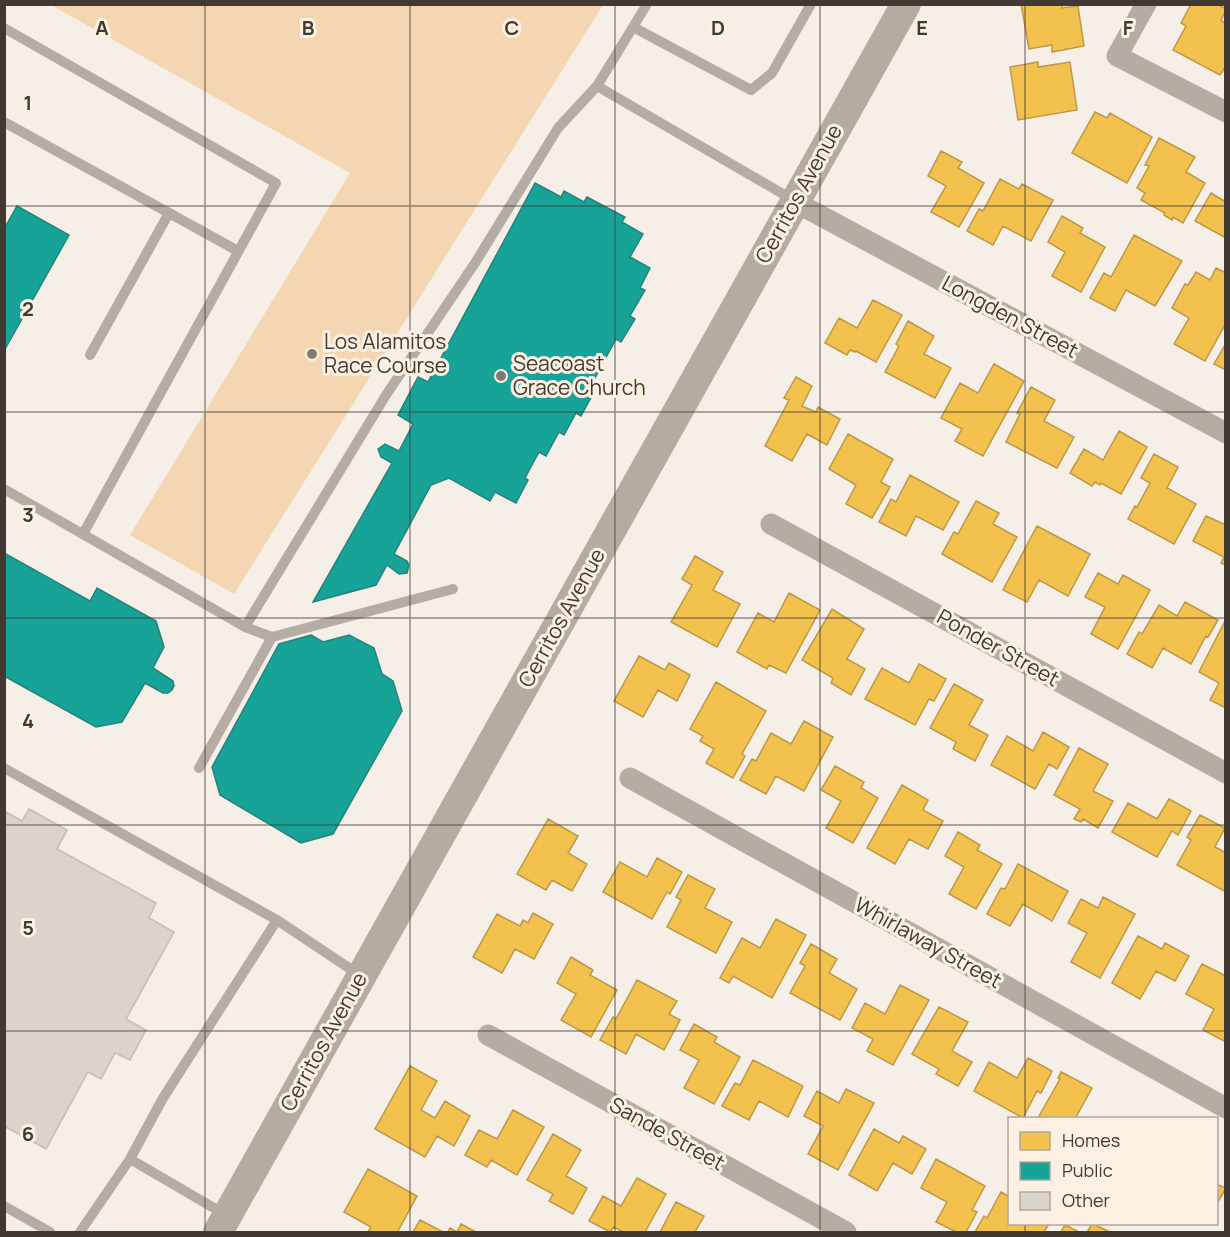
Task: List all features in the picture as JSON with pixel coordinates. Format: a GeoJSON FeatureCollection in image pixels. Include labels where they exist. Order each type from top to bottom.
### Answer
{"type":"FeatureCollection","features":[{"type":"Feature","properties":{"kind":"main road","name":"Cerritos Avenue"},"geometry":{"type":"LineString","coordinates":[[223,1224],[906,4]]}},
{"type":"Feature","properties":{"kind":"street"},"geometry":{"type":"LineString","coordinates":[[1146,4],[1117,56],[1226,112]]}},
{"type":"Feature","properties":{"kind":"street","name":"Longden Street"},"geometry":{"type":"LineString","coordinates":[[795,202],[1226,433]]}},
{"type":"Feature","properties":{"kind":"street","name":"Ponder Street"},"geometry":{"type":"LineString","coordinates":[[771,524],[1226,773]]}},
{"type":"Feature","properties":{"kind":"street","name":"Whirlaway Street"},"geometry":{"type":"LineString","coordinates":[[630,778],[1226,1108]]}},
{"type":"Feature","properties":{"kind":"street","name":"Sande Street"},"geometry":{"type":"LineString","coordinates":[[488,1035],[846,1233]]}},
{"type":"Feature","properties":{"kind":"lane"},"geometry":{"type":"LineString","coordinates":[[245,627],[386,395],[475,263],[558,128],[597,86],[647,4]]}},
{"type":"Feature","properties":{"kind":"lane"},"geometry":{"type":"LineString","coordinates":[[633,27],[751,90],[772,73],[811,4]]}},
{"type":"Feature","properties":{"kind":"lane"},"geometry":{"type":"LineString","coordinates":[[4,28],[276,183],[83,534]]}},
{"type":"Feature","properties":{"kind":"lane"},"geometry":{"type":"LineString","coordinates":[[597,86],[795,202]]}},
{"type":"Feature","properties":{"kind":"lane"},"geometry":{"type":"LineString","coordinates":[[4,122],[238,251]]}},
{"type":"Feature","properties":{"kind":"lane"},"geometry":{"type":"LineString","coordinates":[[90,356],[169,213]]}},
{"type":"Feature","properties":{"kind":"lane"},"geometry":{"type":"LineString","coordinates":[[4,489],[245,627],[272,636],[453,589]]}},
{"type":"Feature","properties":{"kind":"lane"},"geometry":{"type":"LineString","coordinates":[[199,768],[272,636]]}},
{"type":"Feature","properties":{"kind":"lane"},"geometry":{"type":"LineString","coordinates":[[4,768],[277,920],[361,976]]}},
{"type":"Feature","properties":{"kind":"lane"},"geometry":{"type":"LineString","coordinates":[[80,1233],[130,1159],[164,1098],[277,920]]}},
{"type":"Feature","properties":{"kind":"lane"},"geometry":{"type":"LineString","coordinates":[[130,1159],[223,1224]]}},
{"type":"Feature","properties":{"kind":"lane"},"geometry":{"type":"LineString","coordinates":[[4,1206],[50,1233]]}},
{"type":"Feature","properties":{"kind":"shaded area","name":"Los Alamitos Race Course"},"geometry":{"type":"Polygon","coordinates":[[[51,5],[603,5],[234,594],[130,535],[350,173],[51,5]]]}},
{"type":"Feature","properties":{"kind":"building: Homes"},"geometry":{"type":"Polygon","coordinates":[[[1021,4],[1062,4],[1062,8],[1078,6],[1084,46],[1052,52],[1052,45],[1029,49],[1021,4]]]}},
{"type":"Feature","properties":{"kind":"building: Homes"},"geometry":{"type":"Polygon","coordinates":[[[1191,4],[1217,4],[1226,9],[1221,21],[1226,23],[1226,66],[1220,75],[1173,50],[1186,26],[1181,23],[1191,4]]]}},
{"type":"Feature","properties":{"kind":"building: Homes"},"geometry":{"type":"Polygon","coordinates":[[[1038,62],[1038,67],[1070,62],[1077,110],[1018,120],[1010,67],[1038,62]]]}},
{"type":"Feature","properties":{"kind":"building: Homes"},"geometry":{"type":"Polygon","coordinates":[[[1095,112],[1107,118],[1110,113],[1152,137],[1127,183],[1072,153],[1095,112]]]}},
{"type":"Feature","properties":{"kind":"building: Homes"},"geometry":{"type":"Polygon","coordinates":[[[1159,138],[1195,157],[1186,172],[1205,183],[1183,223],[1173,217],[1172,220],[1164,215],[1165,213],[1141,200],[1145,193],[1137,188],[1149,166],[1145,165],[1159,138]]]}},
{"type":"Feature","properties":{"kind":"building: Homes"},"geometry":{"type":"Polygon","coordinates":[[[941,151],[962,162],[958,168],[984,183],[959,227],[931,212],[946,186],[928,176],[941,151]]]}},
{"type":"Feature","properties":{"kind":"building: Homes"},"geometry":{"type":"Polygon","coordinates":[[[1000,179],[1019,189],[1022,184],[1053,200],[1031,241],[1003,226],[993,245],[967,231],[979,209],[983,211],[1000,179]]]}},
{"type":"Feature","properties":{"kind":"building: Homes"},"geometry":{"type":"Polygon","coordinates":[[[1211,193],[1226,202],[1226,238],[1195,221],[1211,193]]]}},
{"type":"Feature","properties":{"kind":"building: Homes"},"geometry":{"type":"Polygon","coordinates":[[[1062,216],[1083,228],[1080,233],[1105,247],[1081,292],[1052,276],[1065,252],[1048,242],[1062,216]]]}},
{"type":"Feature","properties":{"kind":"building: Homes"},"geometry":{"type":"Polygon","coordinates":[[[1134,235],[1182,261],[1155,306],[1126,290],[1115,311],[1090,298],[1104,273],[1111,277],[1134,235]]]}},
{"type":"Feature","properties":{"kind":"building: Homes"},"geometry":{"type":"Polygon","coordinates":[[[1216,268],[1226,273],[1226,323],[1205,361],[1174,344],[1189,318],[1172,308],[1185,284],[1188,285],[1196,272],[1210,280],[1216,268]]]}},
{"type":"Feature","properties":{"kind":"building: Homes"},"geometry":{"type":"Polygon","coordinates":[[[873,300],[902,315],[876,362],[856,351],[850,350],[847,355],[825,343],[839,318],[857,328],[873,300]]]}},
{"type":"Feature","properties":{"kind":"building: Homes"},"geometry":{"type":"Polygon","coordinates":[[[908,321],[934,336],[924,354],[951,368],[935,398],[885,372],[899,346],[896,344],[908,321]]]}},
{"type":"Feature","properties":{"kind":"building: Homes"},"geometry":{"type":"Polygon","coordinates":[[[1226,343],[1226,370],[1214,364],[1226,343]]]}},
{"type":"Feature","properties":{"kind":"building: Homes"},"geometry":{"type":"Polygon","coordinates":[[[994,364],[1024,381],[983,456],[955,441],[962,429],[941,418],[960,383],[978,393],[994,364]]]}},
{"type":"Feature","properties":{"kind":"building: Homes"},"geometry":{"type":"Polygon","coordinates":[[[796,377],[812,386],[802,406],[816,412],[818,407],[840,419],[827,445],[807,434],[792,461],[765,446],[789,400],[784,398],[796,377]]]}},
{"type":"Feature","properties":{"kind":"building: Homes"},"geometry":{"type":"Polygon","coordinates":[[[1031,387],[1055,400],[1044,421],[1074,437],[1057,468],[1006,442],[1020,414],[1017,413],[1031,387]]]}},
{"type":"Feature","properties":{"kind":"building: Homes"},"geometry":{"type":"Polygon","coordinates":[[[1119,431],[1147,447],[1121,494],[1101,483],[1100,485],[1095,482],[1092,486],[1070,473],[1084,449],[1103,460],[1119,431]]]}},
{"type":"Feature","properties":{"kind":"building: Homes"},"geometry":{"type":"Polygon","coordinates":[[[848,434],[893,459],[881,482],[890,487],[872,518],[846,504],[856,485],[829,469],[848,434]]]}},
{"type":"Feature","properties":{"kind":"building: Homes"},"geometry":{"type":"Polygon","coordinates":[[[1154,454],[1178,467],[1167,488],[1196,504],[1174,544],[1128,519],[1150,483],[1141,478],[1154,454]]]}},
{"type":"Feature","properties":{"kind":"building: Homes"},"geometry":{"type":"Polygon","coordinates":[[[910,475],[959,502],[943,530],[916,516],[906,536],[879,522],[891,499],[896,502],[910,475]]]}},
{"type":"Feature","properties":{"kind":"building: Homes"},"geometry":{"type":"Polygon","coordinates":[[[976,501],[999,513],[993,524],[1017,537],[992,582],[942,554],[954,532],[958,534],[976,501]]]}},
{"type":"Feature","properties":{"kind":"building: Homes"},"geometry":{"type":"Polygon","coordinates":[[[1206,516],[1226,525],[1226,565],[1221,563],[1224,557],[1193,541],[1206,516]]]}},
{"type":"Feature","properties":{"kind":"building: Homes"},"geometry":{"type":"Polygon","coordinates":[[[1037,526],[1090,554],[1068,596],[1039,580],[1027,602],[1003,590],[1037,526]]]}},
{"type":"Feature","properties":{"kind":"building: Homes"},"geometry":{"type":"Polygon","coordinates":[[[695,556],[723,572],[713,590],[740,604],[717,647],[671,622],[692,585],[682,579],[695,556]]]}},
{"type":"Feature","properties":{"kind":"building: Homes"},"geometry":{"type":"Polygon","coordinates":[[[1098,573],[1118,584],[1123,575],[1150,590],[1118,649],[1091,634],[1105,607],[1085,597],[1098,573]]]}},
{"type":"Feature","properties":{"kind":"building: Homes"},"geometry":{"type":"Polygon","coordinates":[[[789,593],[820,610],[786,673],[769,665],[767,669],[737,652],[758,613],[774,622],[789,593]]]}},
{"type":"Feature","properties":{"kind":"building: Homes"},"geometry":{"type":"Polygon","coordinates":[[[1185,602],[1218,620],[1208,637],[1206,636],[1191,664],[1163,648],[1152,668],[1127,654],[1139,632],[1142,634],[1159,605],[1177,616],[1185,602]]]}},
{"type":"Feature","properties":{"kind":"building: Homes"},"geometry":{"type":"Polygon","coordinates":[[[832,609],[864,629],[847,659],[865,669],[851,695],[831,683],[833,678],[802,660],[832,609]]]}},
{"type":"Feature","properties":{"kind":"building: Homes"},"geometry":{"type":"Polygon","coordinates":[[[1226,619],[1226,708],[1210,700],[1219,683],[1199,672],[1226,619]]]}},
{"type":"Feature","properties":{"kind":"building: Homes"},"geometry":{"type":"Polygon","coordinates":[[[639,656],[665,670],[669,663],[690,675],[677,701],[658,690],[643,717],[614,701],[639,656]]]}},
{"type":"Feature","properties":{"kind":"building: Homes"},"geometry":{"type":"Polygon","coordinates":[[[919,664],[946,679],[934,701],[929,699],[915,725],[865,699],[882,668],[909,683],[919,664]]]}},
{"type":"Feature","properties":{"kind":"building: Homes"},"geometry":{"type":"Polygon","coordinates":[[[716,682],[766,711],[742,754],[745,756],[733,778],[706,763],[714,749],[700,741],[703,736],[690,729],[716,682]]]}},
{"type":"Feature","properties":{"kind":"building: Homes"},"geometry":{"type":"Polygon","coordinates":[[[954,684],[983,700],[969,725],[988,735],[975,761],[953,749],[956,742],[930,728],[954,684]]]}},
{"type":"Feature","properties":{"kind":"building: Homes"},"geometry":{"type":"Polygon","coordinates":[[[804,721],[833,737],[804,791],[776,776],[766,794],[740,780],[752,759],[756,761],[771,733],[791,744],[804,721]]]}},
{"type":"Feature","properties":{"kind":"building: Homes"},"geometry":{"type":"Polygon","coordinates":[[[1043,732],[1069,747],[1057,769],[1049,764],[1035,789],[991,765],[1007,736],[1033,751],[1043,732]]]}},
{"type":"Feature","properties":{"kind":"building: Homes"},"geometry":{"type":"Polygon","coordinates":[[[1079,748],[1108,764],[1093,791],[1113,801],[1098,828],[1083,819],[1081,822],[1074,819],[1080,809],[1054,795],[1079,748]]]}},
{"type":"Feature","properties":{"kind":"building: Homes"},"geometry":{"type":"Polygon","coordinates":[[[835,766],[864,782],[861,788],[878,798],[853,843],[826,828],[841,801],[821,790],[835,766]]]}},
{"type":"Feature","properties":{"kind":"building: Homes"},"geometry":{"type":"Polygon","coordinates":[[[902,785],[928,800],[923,810],[943,821],[928,849],[909,839],[895,864],[867,848],[902,785]]]}},
{"type":"Feature","properties":{"kind":"building: Homes"},"geometry":{"type":"Polygon","coordinates":[[[1169,799],[1191,811],[1178,835],[1172,831],[1157,857],[1112,832],[1128,803],[1157,819],[1169,799]]]}},
{"type":"Feature","properties":{"kind":"building: Homes"},"geometry":{"type":"Polygon","coordinates":[[[1200,815],[1225,828],[1215,847],[1226,853],[1226,892],[1177,865],[1191,840],[1187,837],[1200,815]]]}},
{"type":"Feature","properties":{"kind":"building: Homes"},"geometry":{"type":"Polygon","coordinates":[[[548,819],[578,836],[568,853],[587,864],[572,891],[552,880],[546,890],[517,874],[548,819]]]}},
{"type":"Feature","properties":{"kind":"building: Homes"},"geometry":{"type":"Polygon","coordinates":[[[958,832],[980,845],[977,850],[1002,864],[976,909],[949,894],[964,867],[945,856],[958,832]]]}},
{"type":"Feature","properties":{"kind":"building: Homes"},"geometry":{"type":"Polygon","coordinates":[[[657,858],[682,872],[670,894],[667,892],[652,919],[603,892],[620,862],[647,877],[657,858]]]}},
{"type":"Feature","properties":{"kind":"building: Homes"},"geometry":{"type":"Polygon","coordinates":[[[1018,864],[1068,891],[1052,921],[1023,904],[1010,926],[987,914],[1001,888],[1005,889],[1018,864]]]}},
{"type":"Feature","properties":{"kind":"building: Homes"},"geometry":{"type":"Polygon","coordinates":[[[688,875],[715,889],[705,908],[732,922],[716,953],[667,927],[681,900],[676,897],[688,875]]]}},
{"type":"Feature","properties":{"kind":"building: Homes"},"geometry":{"type":"Polygon","coordinates":[[[1103,897],[1135,914],[1100,978],[1071,962],[1087,933],[1068,923],[1081,899],[1098,908],[1103,897]]]}},
{"type":"Feature","properties":{"kind":"building: Homes"},"geometry":{"type":"Polygon","coordinates":[[[533,913],[553,924],[534,959],[515,949],[502,973],[473,957],[497,914],[520,926],[523,920],[528,923],[533,913]]]}},
{"type":"Feature","properties":{"kind":"building: Homes"},"geometry":{"type":"Polygon","coordinates":[[[776,919],[806,935],[772,998],[733,976],[729,983],[720,978],[742,938],[760,948],[776,919]]]}},
{"type":"Feature","properties":{"kind":"building: Homes"},"geometry":{"type":"Polygon","coordinates":[[[1138,936],[1162,949],[1165,943],[1189,956],[1175,981],[1156,971],[1140,999],[1112,983],[1138,936]]]}},
{"type":"Feature","properties":{"kind":"building: Homes"},"geometry":{"type":"Polygon","coordinates":[[[811,944],[837,959],[829,973],[857,989],[840,1020],[790,993],[805,966],[800,963],[811,944]]]}},
{"type":"Feature","properties":{"kind":"building: Homes"},"geometry":{"type":"Polygon","coordinates":[[[571,957],[593,970],[590,975],[617,990],[591,1037],[561,1020],[576,994],[557,983],[571,957]]]}},
{"type":"Feature","properties":{"kind":"building: Homes"},"geometry":{"type":"Polygon","coordinates":[[[1202,964],[1226,976],[1226,1042],[1203,1030],[1214,1009],[1186,994],[1202,964]]]}},
{"type":"Feature","properties":{"kind":"building: Homes"},"geometry":{"type":"Polygon","coordinates":[[[637,980],[677,1001],[669,1014],[680,1020],[664,1050],[636,1034],[626,1054],[600,1040],[613,1017],[616,1019],[637,980]]]}},
{"type":"Feature","properties":{"kind":"building: Homes"},"geometry":{"type":"Polygon","coordinates":[[[900,985],[929,1000],[893,1065],[867,1051],[873,1039],[852,1028],[865,1003],[885,1014],[900,985]]]}},
{"type":"Feature","properties":{"kind":"building: Homes"},"geometry":{"type":"Polygon","coordinates":[[[939,1007],[968,1022],[952,1051],[972,1062],[958,1086],[936,1074],[939,1069],[912,1054],[939,1007]]]}},
{"type":"Feature","properties":{"kind":"building: Homes"},"geometry":{"type":"Polygon","coordinates":[[[694,1024],[717,1037],[714,1042],[740,1057],[714,1104],[684,1088],[699,1060],[680,1050],[694,1024]]]}},
{"type":"Feature","properties":{"kind":"building: Homes"},"geometry":{"type":"Polygon","coordinates":[[[1028,1058],[1052,1071],[1041,1093],[1037,1091],[1024,1117],[974,1091],[989,1062],[1017,1078],[1028,1058]]]}},
{"type":"Feature","properties":{"kind":"building: Homes"},"geometry":{"type":"Polygon","coordinates":[[[753,1060],[803,1086],[788,1117],[759,1101],[749,1120],[722,1106],[735,1083],[740,1085],[753,1060]]]}},
{"type":"Feature","properties":{"kind":"building: Homes"},"geometry":{"type":"Polygon","coordinates":[[[410,1066],[437,1081],[421,1110],[435,1118],[445,1101],[470,1116],[454,1146],[437,1136],[425,1157],[375,1129],[410,1066]]]}},
{"type":"Feature","properties":{"kind":"building: Homes"},"geometry":{"type":"Polygon","coordinates":[[[1061,1072],[1092,1088],[1076,1117],[1039,1117],[1060,1079],[1058,1078],[1061,1072]]]}},
{"type":"Feature","properties":{"kind":"building: Homes"},"geometry":{"type":"Polygon","coordinates":[[[846,1089],[874,1103],[838,1170],[808,1154],[823,1126],[804,1116],[817,1091],[839,1103],[846,1089]]]}},
{"type":"Feature","properties":{"kind":"building: Homes"},"geometry":{"type":"Polygon","coordinates":[[[513,1110],[544,1127],[517,1175],[491,1160],[487,1167],[465,1155],[479,1130],[497,1139],[513,1110]]]}},
{"type":"Feature","properties":{"kind":"building: Homes"},"geometry":{"type":"Polygon","coordinates":[[[874,1129],[899,1143],[903,1136],[926,1149],[912,1174],[893,1163],[877,1191],[849,1175],[874,1129]]]}},
{"type":"Feature","properties":{"kind":"building: Homes"},"geometry":{"type":"Polygon","coordinates":[[[553,1134],[581,1150],[566,1176],[587,1188],[573,1214],[549,1201],[553,1194],[527,1180],[553,1134]]]}},
{"type":"Feature","properties":{"kind":"building: Homes"},"geometry":{"type":"Polygon","coordinates":[[[936,1159],[985,1186],[972,1210],[977,1212],[966,1232],[956,1232],[936,1222],[947,1202],[921,1188],[936,1159]]]}},
{"type":"Feature","properties":{"kind":"building: Homes"},"geometry":{"type":"Polygon","coordinates":[[[368,1169],[417,1196],[398,1231],[401,1232],[368,1232],[371,1227],[344,1212],[368,1169]]]}},
{"type":"Feature","properties":{"kind":"building: Homes"},"geometry":{"type":"Polygon","coordinates":[[[637,1178],[666,1194],[645,1232],[623,1232],[614,1227],[610,1232],[589,1221],[603,1196],[621,1206],[637,1178]]]}},
{"type":"Feature","properties":{"kind":"building: Homes"},"geometry":{"type":"Polygon","coordinates":[[[1218,1185],[1226,1188],[1218,1202],[1218,1185]]]}},
{"type":"Feature","properties":{"kind":"building: Homes"},"geometry":{"type":"Polygon","coordinates":[[[1001,1192],[1008,1196],[1008,1225],[1048,1225],[1044,1232],[975,1232],[984,1216],[987,1218],[1001,1192]]]}},
{"type":"Feature","properties":{"kind":"building: Homes"},"geometry":{"type":"Polygon","coordinates":[[[676,1202],[704,1216],[695,1232],[660,1232],[676,1202]]]}},
{"type":"Feature","properties":{"kind":"building: Homes"},"geometry":{"type":"Polygon","coordinates":[[[420,1220],[443,1232],[413,1232],[420,1220]]]}},
{"type":"Feature","properties":{"kind":"building: Homes"},"geometry":{"type":"Polygon","coordinates":[[[461,1224],[476,1232],[457,1232],[461,1224]]]}},
{"type":"Feature","properties":{"kind":"building: Homes"},"geometry":{"type":"Polygon","coordinates":[[[1065,1225],[1079,1232],[1061,1232],[1065,1225]]]}},
{"type":"Feature","properties":{"kind":"building: Homes"},"geometry":{"type":"Polygon","coordinates":[[[1091,1225],[1095,1225],[1110,1232],[1087,1232],[1091,1225]]]}},
{"type":"Feature","properties":{"kind":"building: Public"},"geometry":{"type":"Polygon","coordinates":[[[535,183],[561,197],[564,191],[584,202],[587,197],[625,217],[622,222],[643,234],[630,257],[650,268],[640,288],[645,290],[630,316],[635,319],[621,342],[616,339],[589,389],[594,392],[581,416],[576,413],[564,435],[559,432],[546,456],[539,452],[525,478],[528,480],[516,503],[495,492],[490,501],[449,478],[431,485],[394,554],[407,561],[409,565],[407,573],[399,574],[387,565],[376,585],[313,602],[392,463],[381,457],[378,449],[385,444],[399,451],[413,424],[398,415],[418,377],[428,382],[535,183]]]}},
{"type":"Feature","properties":{"kind":"building: Public"},"geometry":{"type":"Polygon","coordinates":[[[17,206],[69,235],[4,351],[4,229],[17,206]]]}},
{"type":"Feature","properties":{"kind":"building: Public"},"geometry":{"type":"Polygon","coordinates":[[[4,553],[90,601],[97,588],[156,621],[164,647],[153,668],[173,681],[172,690],[163,693],[145,683],[122,722],[96,727],[4,676],[4,553]]]}},
{"type":"Feature","properties":{"kind":"building: Public"},"geometry":{"type":"Polygon","coordinates":[[[311,635],[323,642],[349,635],[374,648],[382,674],[393,681],[402,711],[333,834],[301,843],[220,795],[212,767],[279,644],[311,635]]]}},
{"type":"Feature","properties":{"kind":"building: Other"},"geometry":{"type":"Polygon","coordinates":[[[29,809],[67,830],[57,849],[156,903],[149,918],[174,932],[126,1019],[146,1030],[130,1060],[115,1053],[101,1079],[88,1072],[46,1149],[4,1126],[4,811],[22,821],[29,809]]]}},
{"type":"Feature","properties":{"kind":"place","name":"Los Alamitos Race Course"},"geometry":{"type":"Point","coordinates":[312,354]}},
{"type":"Feature","properties":{"kind":"place","name":"Seacoast Grace Church"},"geometry":{"type":"Point","coordinates":[501,376]}}]}
